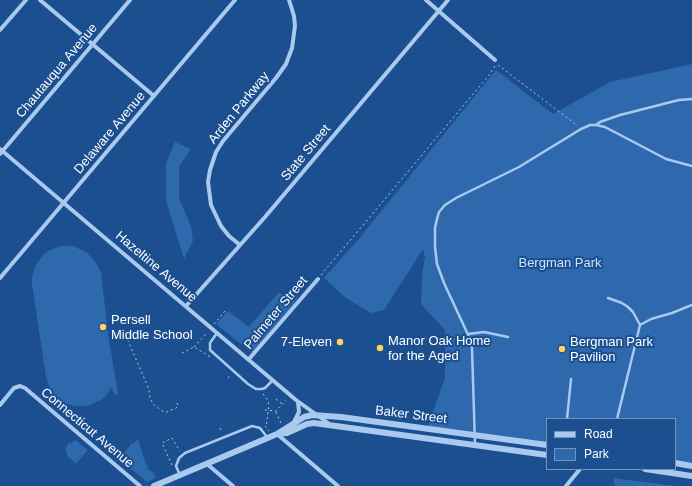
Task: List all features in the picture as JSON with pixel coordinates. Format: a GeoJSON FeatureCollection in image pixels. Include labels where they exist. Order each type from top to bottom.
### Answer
{"type":"FeatureCollection","features":[{"type":"Feature","properties":{"kind":"street"},"geometry":{"type":"LineString","coordinates":[[0,30],[26,0]]}},
{"type":"Feature","properties":{"kind":"street"},"geometry":{"type":"LineString","coordinates":[[40,0],[154,96]]}},
{"type":"Feature","properties":{"kind":"street","name":"Chautauqua Avenue"},"geometry":{"type":"LineString","coordinates":[[1,151],[130,0]]}},
{"type":"Feature","properties":{"kind":"street","name":"Arden Parkway"},"geometry":{"type":"LineString","coordinates":[[240,245],[229,236],[221,226],[211,205],[208,182],[210,170],[216,152],[223,142],[286,64],[292,48],[295,26],[294,16],[289,0]]}},
{"type":"Feature","properties":{"kind":"street"},"geometry":{"type":"LineString","coordinates":[[426,0],[495,62]]}},
{"type":"Feature","properties":{"kind":"street","name":"State Street"},"geometry":{"type":"LineString","coordinates":[[186,306],[240,245],[448,0]]}},
{"type":"Feature","properties":{"kind":"street","name":"Delaware Avenue"},"geometry":{"type":"LineString","coordinates":[[0,278],[233,1]]}},
{"type":"Feature","properties":{"kind":"street","name":"Hazeltine Avenue"},"geometry":{"type":"LineString","coordinates":[[1,151],[249,359],[298,402],[315,415],[337,427]]}},
{"type":"Feature","properties":{"kind":"street","name":"Palmeter Street"},"geometry":{"type":"LineString","coordinates":[[249,359],[318,279]]}},
{"type":"Feature","properties":{"kind":"street","name":"Connecticut Avenue"},"geometry":{"type":"LineString","coordinates":[[0,405],[14,388],[20,386],[25,388],[140,486]]}},
{"type":"Feature","properties":{"kind":"street"},"geometry":{"type":"LineString","coordinates":[[293,423],[299,412],[298,402]]}},
{"type":"Feature","properties":{"kind":"street","name":"Baker Street"},"geometry":{"type":"LineString","coordinates":[[154,486],[277,434],[304,416],[326,415],[546,445]]}},
{"type":"Feature","properties":{"kind":"street","name":"Baker Street"},"geometry":{"type":"LineString","coordinates":[[277,434],[287,433],[307,424],[314,424],[546,455]]}},
{"type":"Feature","properties":{"kind":"street"},"geometry":{"type":"LineString","coordinates":[[277,434],[338,486]]}},
{"type":"Feature","properties":{"kind":"street"},"geometry":{"type":"LineString","coordinates":[[676,463],[692,466]]}},
{"type":"Feature","properties":{"kind":"street"},"geometry":{"type":"LineString","coordinates":[[207,464],[233,486]]}},
{"type":"Feature","properties":{"kind":"street"},"geometry":{"type":"LineString","coordinates":[[566,486],[579,470]]}},
{"type":"Feature","properties":{"kind":"street"},"geometry":{"type":"LineString","coordinates":[[652,470],[692,476]]}},
{"type":"Feature","properties":{"kind":"lane"},"geometry":{"type":"LineString","coordinates":[[596,125],[600,122],[620,115],[679,100],[692,99]]}},
{"type":"Feature","properties":{"kind":"lane"},"geometry":{"type":"LineString","coordinates":[[475,446],[472,348],[468,334],[448,295],[438,264],[435,237],[436,223],[439,212],[449,201],[519,167],[590,125],[596,125],[615,131],[666,159],[692,166]]}},
{"type":"Feature","properties":{"kind":"lane"},"geometry":{"type":"LineString","coordinates":[[608,298],[628,307],[633,312],[640,325],[617,418]]}},
{"type":"Feature","properties":{"kind":"lane"},"geometry":{"type":"LineString","coordinates":[[640,325],[651,319],[692,305]]}},
{"type":"Feature","properties":{"kind":"lane"},"geometry":{"type":"LineString","coordinates":[[468,334],[484,332],[508,337]]}},
{"type":"Feature","properties":{"kind":"lane"},"geometry":{"type":"LineString","coordinates":[[218,333],[210,343],[210,350],[248,384],[256,389],[262,389],[273,380]]}},
{"type":"Feature","properties":{"kind":"lane"},"geometry":{"type":"LineString","coordinates":[[567,418],[571,380]]}},
{"type":"Feature","properties":{"kind":"lane"},"geometry":{"type":"LineString","coordinates":[[180,475],[176,466],[179,458],[185,453],[252,426],[258,426],[268,438]]}},
{"type":"Feature","properties":{"kind":"path"},"geometry":{"type":"LineString","coordinates":[[318,279],[490,74],[495,62],[581,129]]}},
{"type":"Feature","properties":{"kind":"path"},"geometry":{"type":"LineString","coordinates":[[211,327],[226,310]]}},
{"type":"Feature","properties":{"kind":"path"},"geometry":{"type":"LineString","coordinates":[[111,331],[126,336],[145,380],[153,404],[162,411],[167,412],[178,407],[177,403]]}},
{"type":"Feature","properties":{"kind":"path"},"geometry":{"type":"LineString","coordinates":[[194,347],[207,333]]}},
{"type":"Feature","properties":{"kind":"path"},"geometry":{"type":"LineString","coordinates":[[228,378],[231,374]]}},
{"type":"Feature","properties":{"kind":"path"},"geometry":{"type":"LineString","coordinates":[[262,394],[267,399],[269,405],[266,427]]}},
{"type":"Feature","properties":{"kind":"path"},"geometry":{"type":"LineString","coordinates":[[276,399],[282,404]]}},
{"type":"Feature","properties":{"kind":"path"},"geometry":{"type":"LineString","coordinates":[[276,411],[286,400]]}},
{"type":"Feature","properties":{"kind":"path"},"geometry":{"type":"LineString","coordinates":[[265,410],[276,411]]}},
{"type":"Feature","properties":{"kind":"path"},"geometry":{"type":"LineString","coordinates":[[276,411],[282,425]]}},
{"type":"Feature","properties":{"kind":"path"},"geometry":{"type":"LineString","coordinates":[[263,425],[269,431]]}},
{"type":"Feature","properties":{"kind":"path"},"geometry":{"type":"LineString","coordinates":[[220,428],[222,433],[227,431]]}},
{"type":"Feature","properties":{"kind":"path"},"geometry":{"type":"LineString","coordinates":[[171,464],[162,443],[172,438],[178,449],[180,451],[182,450]]}},
{"type":"Feature","properties":{"kind":"green space","name":"Bergman Park"},"geometry":{"type":"Polygon","coordinates":[[[692,64],[692,464],[676,461],[676,418],[546,418],[546,443],[427,428],[445,378],[445,330],[421,304],[422,276],[425,257],[423,249],[384,310],[371,313],[346,298],[324,278],[357,241],[496,70],[553,114],[610,82],[692,64]]]}},
{"type":"Feature","properties":{"kind":"green space"},"geometry":{"type":"Polygon","coordinates":[[[175,142],[191,149],[179,166],[179,198],[191,226],[193,241],[184,259],[166,201],[166,163],[175,142]]]}},
{"type":"Feature","properties":{"kind":"green space"},"geometry":{"type":"Polygon","coordinates":[[[60,246],[73,246],[86,252],[94,260],[101,272],[108,333],[118,394],[114,395],[112,387],[105,397],[87,406],[74,406],[62,402],[50,390],[46,377],[32,277],[36,265],[43,255],[60,246]]]}},
{"type":"Feature","properties":{"kind":"green space"},"geometry":{"type":"Polygon","coordinates":[[[279,292],[288,299],[293,294],[298,298],[252,353],[216,324],[228,311],[249,327],[279,292]]]}},
{"type":"Feature","properties":{"kind":"green space"},"geometry":{"type":"Polygon","coordinates":[[[138,439],[149,470],[153,472],[156,478],[147,482],[119,459],[132,443],[133,444],[138,439]]]}},
{"type":"Feature","properties":{"kind":"green space"},"geometry":{"type":"Polygon","coordinates":[[[75,440],[88,450],[76,464],[67,456],[67,452],[65,450],[69,442],[71,444],[75,440]]]}},
{"type":"Feature","properties":{"kind":"green space"},"geometry":{"type":"Polygon","coordinates":[[[613,478],[676,486],[615,486],[613,478]]]}},
{"type":"Feature","properties":{"kind":"place","name":"Persell Middle School"},"geometry":{"type":"Point","coordinates":[103,327]}},
{"type":"Feature","properties":{"kind":"place","name":"7-Eleven"},"geometry":{"type":"Point","coordinates":[340,342]}},
{"type":"Feature","properties":{"kind":"place","name":"Manor Oak Home for the Aged"},"geometry":{"type":"Point","coordinates":[380,348]}},
{"type":"Feature","properties":{"kind":"place","name":"Bergman Park Pavilion"},"geometry":{"type":"Point","coordinates":[562,349]}}]}
